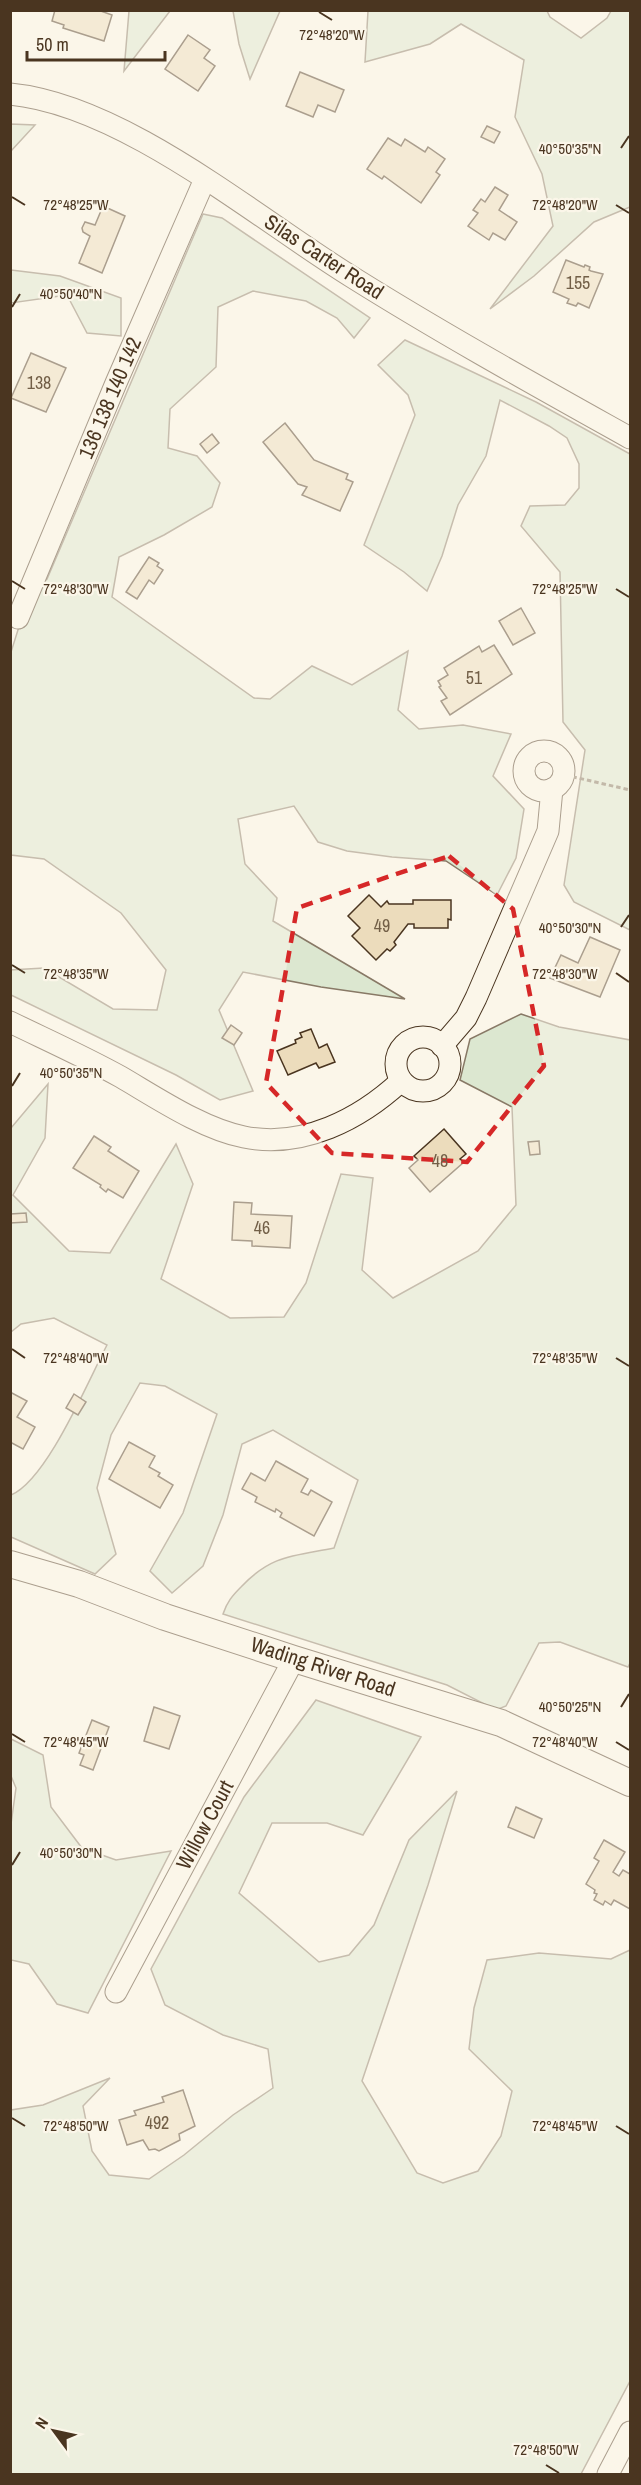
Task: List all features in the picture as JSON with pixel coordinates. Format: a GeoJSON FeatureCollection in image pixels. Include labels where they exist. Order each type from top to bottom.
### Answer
{"type":"FeatureCollection","features":[{"type":"Feature","properties":{"kind":"main road","name":"Wading River Road"},"geometry":{"type":"LineString","coordinates":[[10,1564],[79,1584],[165,1617],[294,1659],[501,1723],[630,1783]]}},
{"type":"Feature","properties":{"kind":"street","name":"Silas Carter Road"},"geometry":{"type":"LineString","coordinates":[[10,94],[35,97],[65,105],[130,135],[205,179],[351,276],[630,438]]}},
{"type":"Feature","properties":{"kind":"street","name":"136 138 140 142"},"geometry":{"type":"LineString","coordinates":[[18,618],[111,393],[205,179]]}},
{"type":"Feature","properties":{"kind":"street"},"geometry":{"type":"LineString","coordinates":[[442,1046],[466,1018],[476,998],[548,831],[558,782]]}},
{"type":"Feature","properties":{"kind":"street"},"geometry":{"type":"LineString","coordinates":[[10,1022],[106,1069],[173,1107],[243,1137],[268,1139],[305,1136],[330,1129],[383,1098],[401,1081]]}},
{"type":"Feature","properties":{"kind":"street"},"geometry":{"type":"LineString","coordinates":[[423,1037],[432,1039],[442,1046],[449,1058],[449,1067],[441,1083],[434,1088],[416,1090],[401,1081],[397,1073],[397,1056],[407,1042],[423,1037]]}},
{"type":"Feature","properties":{"kind":"street","name":"Willow Court"},"geometry":{"type":"LineString","coordinates":[[116,1992],[294,1659]]}},
{"type":"Feature","properties":{"kind":"street"},"geometry":{"type":"LineString","coordinates":[[609,2475],[630,2432]]}},
{"type":"Feature","properties":{"kind":"path"},"geometry":{"type":"LineString","coordinates":[[558,782],[630,790]]}},
{"type":"Feature","properties":{"kind":"highlighted area"},"geometry":{"type":"Polygon","coordinates":[[[449,856],[513,909],[544,1066],[467,1162],[332,1153],[266,1083],[297,908],[449,856]]]}},
{"type":"Feature","properties":{"kind":"green space"},"geometry":{"type":"Polygon","coordinates":[[[129,11],[170,11],[124,71],[129,11]]]}},
{"type":"Feature","properties":{"kind":"green space"},"geometry":{"type":"Polygon","coordinates":[[[233,11],[280,11],[250,79],[239,44],[233,11]]]}},
{"type":"Feature","properties":{"kind":"green space"},"geometry":{"type":"Polygon","coordinates":[[[368,11],[547,11],[550,17],[581,38],[607,18],[611,11],[630,11],[630,207],[594,222],[534,276],[490,309],[553,226],[542,174],[515,117],[524,60],[461,24],[430,44],[365,62],[368,11]]]}},
{"type":"Feature","properties":{"kind":"green space"},"geometry":{"type":"Polygon","coordinates":[[[10,124],[35,125],[11,151],[10,151],[10,124]]]}},
{"type":"Feature","properties":{"kind":"green space"},"geometry":{"type":"Polygon","coordinates":[[[203,214],[222,218],[370,318],[354,338],[337,318],[306,301],[253,291],[218,307],[216,367],[170,409],[168,448],[197,456],[220,483],[212,507],[164,535],[119,557],[112,597],[254,698],[270,699],[312,666],[352,685],[408,651],[398,710],[419,729],[463,725],[511,734],[493,776],[524,809],[516,858],[497,895],[446,861],[347,851],[318,842],[294,806],[238,819],[245,864],[277,898],[273,921],[405,999],[321,987],[243,972],[219,1010],[253,1091],[220,1100],[176,1075],[11,995],[10,970],[44,968],[113,1009],[157,1010],[166,970],[121,913],[44,859],[11,855],[11,652],[29,595],[47,579],[203,214]]]}},
{"type":"Feature","properties":{"kind":"green space"},"geometry":{"type":"Polygon","coordinates":[[[11,270],[60,276],[121,298],[121,336],[87,333],[67,295],[11,303],[11,270]]]}},
{"type":"Feature","properties":{"kind":"green space"},"geometry":{"type":"Polygon","coordinates":[[[405,340],[536,402],[630,454],[630,930],[574,902],[564,885],[585,750],[563,722],[560,572],[521,526],[530,506],[565,505],[579,488],[579,464],[567,438],[500,400],[486,456],[458,505],[442,556],[427,591],[364,545],[415,415],[408,395],[378,365],[405,340]]]}},
{"type":"Feature","properties":{"kind":"green space"},"geometry":{"type":"Polygon","coordinates":[[[521,1014],[559,1027],[630,1040],[630,1663],[628,1667],[560,1642],[539,1643],[506,1706],[496,1710],[447,1685],[223,1614],[235,1593],[262,1569],[283,1558],[334,1548],[358,1480],[273,1430],[242,1444],[223,1515],[203,1566],[172,1593],[150,1571],[183,1513],[217,1414],[165,1386],[140,1383],[111,1435],[97,1488],[116,1554],[95,1574],[11,1537],[11,1495],[25,1486],[52,1450],[107,1345],[54,1318],[21,1324],[11,1332],[11,1128],[48,1084],[45,1138],[13,1195],[69,1251],[110,1253],[176,1144],[193,1184],[161,1279],[230,1318],[284,1317],[306,1283],[341,1174],[373,1178],[362,1270],[393,1298],[478,1251],[516,1205],[512,1107],[460,1080],[470,1039],[521,1014]]]}},
{"type":"Feature","properties":{"kind":"green space"},"geometry":{"type":"Polygon","coordinates":[[[316,1700],[421,1737],[363,1835],[327,1823],[272,1823],[239,1893],[319,1962],[349,1955],[374,1925],[409,1840],[457,1791],[362,2081],[417,2173],[443,2183],[478,2171],[501,2136],[512,2091],[469,2049],[474,2008],[487,1960],[539,1953],[611,1959],[630,1950],[630,2381],[581,2474],[11,2474],[11,2110],[43,2105],[110,2078],[83,2106],[92,2151],[109,2175],[149,2179],[184,2155],[233,2115],[273,2088],[268,2049],[223,2035],[165,2005],[151,1969],[244,1797],[316,1700]]]}},
{"type":"Feature","properties":{"kind":"green space"},"geometry":{"type":"Polygon","coordinates":[[[11,1739],[43,1755],[51,1807],[82,1848],[116,1860],[171,1851],[88,2013],[57,2004],[29,1964],[11,1960],[10,1831],[16,1788],[11,1776],[11,1739]]]}},
{"type":"Feature","properties":{"kind":"building"},"geometry":{"type":"Polygon","coordinates":[[[55,10],[98,10],[112,15],[104,41],[63,28],[64,25],[52,21],[55,10]]]}},
{"type":"Feature","properties":{"kind":"building"},"geometry":{"type":"Polygon","coordinates":[[[188,35],[210,50],[204,58],[215,66],[198,91],[165,69],[188,35]]]}},
{"type":"Feature","properties":{"kind":"building"},"geometry":{"type":"Polygon","coordinates":[[[300,72],[344,90],[335,112],[318,105],[313,117],[286,106],[300,72]]]}},
{"type":"Feature","properties":{"kind":"building"},"geometry":{"type":"Polygon","coordinates":[[[487,126],[500,132],[494,143],[481,137],[487,126]]]}},
{"type":"Feature","properties":{"kind":"building"},"geometry":{"type":"Polygon","coordinates":[[[388,138],[401,146],[405,139],[425,152],[428,147],[445,159],[436,172],[440,175],[421,203],[384,176],[382,179],[367,169],[388,138]]]}},
{"type":"Feature","properties":{"kind":"building"},"geometry":{"type":"Polygon","coordinates":[[[495,187],[508,195],[499,210],[517,222],[505,240],[493,233],[489,240],[468,226],[478,213],[473,210],[481,199],[485,202],[495,187]]]}},
{"type":"Feature","properties":{"kind":"building"},"geometry":{"type":"Polygon","coordinates":[[[103,206],[125,216],[102,273],[79,263],[90,236],[83,232],[82,228],[85,222],[95,225],[103,206]]]}},
{"type":"Feature","properties":{"kind":"building"},"geometry":{"type":"Polygon","coordinates":[[[566,260],[584,267],[585,265],[590,267],[591,271],[603,274],[589,308],[578,303],[576,306],[567,303],[569,299],[553,292],[566,260]]]}},
{"type":"Feature","properties":{"kind":"building"},"geometry":{"type":"Polygon","coordinates":[[[31,353],[66,368],[46,412],[11,398],[31,353]]]}},
{"type":"Feature","properties":{"kind":"building"},"geometry":{"type":"Polygon","coordinates":[[[285,423],[314,460],[348,474],[346,479],[353,482],[340,511],[302,495],[307,487],[298,484],[263,442],[285,423]]]}},
{"type":"Feature","properties":{"kind":"building"},"geometry":{"type":"Polygon","coordinates":[[[212,434],[219,443],[207,453],[200,444],[212,434]]]}},
{"type":"Feature","properties":{"kind":"building"},"geometry":{"type":"Polygon","coordinates":[[[149,557],[159,563],[157,566],[163,570],[154,584],[149,580],[137,599],[126,592],[149,557]]]}},
{"type":"Feature","properties":{"kind":"building"},"geometry":{"type":"Polygon","coordinates":[[[521,608],[535,633],[513,645],[499,621],[521,608]]]}},
{"type":"Feature","properties":{"kind":"building"},"geometry":{"type":"Polygon","coordinates":[[[494,645],[512,674],[450,715],[441,701],[447,698],[439,687],[441,686],[438,681],[448,675],[444,668],[479,646],[482,652],[494,645]]]}},
{"type":"Feature","properties":{"kind":"building"},"geometry":{"type":"Polygon","coordinates":[[[369,895],[381,907],[387,901],[389,904],[413,904],[413,900],[451,900],[451,920],[448,919],[448,928],[414,928],[414,924],[408,924],[394,942],[396,945],[390,951],[387,949],[376,960],[352,936],[360,928],[348,916],[369,895]]]}},
{"type":"Feature","properties":{"kind":"building"},"geometry":{"type":"Polygon","coordinates":[[[590,937],[620,950],[600,997],[550,978],[561,955],[578,963],[590,937]]]}},
{"type":"Feature","properties":{"kind":"building"},"geometry":{"type":"Polygon","coordinates":[[[231,1025],[242,1033],[234,1045],[222,1038],[231,1025]]]}},
{"type":"Feature","properties":{"kind":"building"},"geometry":{"type":"Polygon","coordinates":[[[311,1029],[319,1048],[327,1044],[335,1062],[319,1068],[316,1063],[288,1075],[277,1051],[296,1043],[295,1040],[302,1037],[300,1033],[311,1029]]]}},
{"type":"Feature","properties":{"kind":"building"},"geometry":{"type":"Polygon","coordinates":[[[444,1129],[466,1154],[460,1159],[464,1162],[430,1192],[409,1168],[418,1160],[414,1156],[444,1129]]]}},
{"type":"Feature","properties":{"kind":"building"},"geometry":{"type":"Polygon","coordinates":[[[94,1136],[111,1147],[108,1151],[139,1171],[123,1198],[108,1189],[106,1192],[100,1187],[101,1185],[73,1168],[94,1136]]]}},
{"type":"Feature","properties":{"kind":"building"},"geometry":{"type":"Polygon","coordinates":[[[539,1141],[540,1154],[530,1155],[528,1142],[539,1141]]]}},
{"type":"Feature","properties":{"kind":"building"},"geometry":{"type":"Polygon","coordinates":[[[234,1202],[252,1203],[251,1214],[292,1216],[290,1248],[252,1246],[252,1241],[232,1240],[234,1202]]]}},
{"type":"Feature","properties":{"kind":"building"},"geometry":{"type":"Polygon","coordinates":[[[26,1213],[27,1222],[10,1223],[10,1214],[26,1213]]]}},
{"type":"Feature","properties":{"kind":"building"},"geometry":{"type":"Polygon","coordinates":[[[10,1392],[27,1401],[17,1417],[35,1427],[23,1449],[10,1442],[10,1392]]]}},
{"type":"Feature","properties":{"kind":"building"},"geometry":{"type":"Polygon","coordinates":[[[74,1394],[86,1402],[78,1415],[66,1408],[74,1394]]]}},
{"type":"Feature","properties":{"kind":"building"},"geometry":{"type":"Polygon","coordinates":[[[129,1442],[155,1456],[149,1467],[173,1485],[160,1508],[109,1479],[129,1442]]]}},
{"type":"Feature","properties":{"kind":"building"},"geometry":{"type":"Polygon","coordinates":[[[276,1461],[308,1479],[301,1492],[308,1495],[311,1490],[332,1502],[314,1536],[280,1517],[282,1513],[276,1509],[275,1512],[255,1502],[257,1497],[242,1489],[251,1473],[265,1481],[276,1461]]]}},
{"type":"Feature","properties":{"kind":"building"},"geometry":{"type":"Polygon","coordinates":[[[154,1707],[180,1716],[169,1749],[144,1741],[154,1707]]]}},
{"type":"Feature","properties":{"kind":"building"},"geometry":{"type":"Polygon","coordinates":[[[92,1720],[109,1727],[93,1770],[80,1765],[84,1755],[79,1753],[92,1720]]]}},
{"type":"Feature","properties":{"kind":"building"},"geometry":{"type":"Polygon","coordinates":[[[516,1807],[542,1819],[534,1838],[508,1827],[516,1807]]]}},
{"type":"Feature","properties":{"kind":"building"},"geometry":{"type":"Polygon","coordinates":[[[604,1840],[625,1852],[613,1872],[619,1876],[623,1870],[630,1874],[630,1909],[614,1900],[611,1905],[605,1901],[603,1905],[594,1900],[597,1894],[594,1893],[595,1890],[586,1884],[599,1861],[594,1858],[604,1840]]]}},
{"type":"Feature","properties":{"kind":"building"},"geometry":{"type":"Polygon","coordinates":[[[183,2090],[195,2126],[179,2134],[180,2140],[159,2151],[149,2150],[143,2140],[127,2145],[119,2120],[136,2115],[134,2111],[164,2102],[162,2097],[183,2090]]]}}]}
